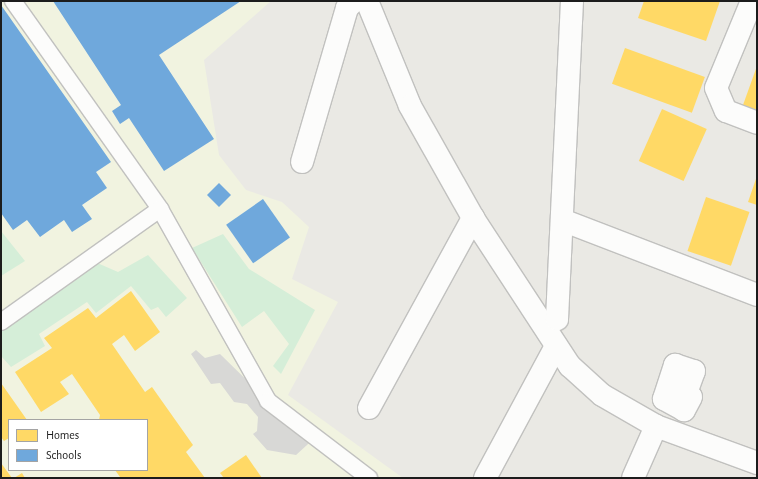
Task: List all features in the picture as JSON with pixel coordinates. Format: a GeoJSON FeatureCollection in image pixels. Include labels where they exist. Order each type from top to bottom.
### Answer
{"type":"FeatureCollection","features":[{"type":"Feature","properties":{"kind":"street"},"geometry":{"type":"LineString","coordinates":[[302,162],[347,8],[354,1]]}},
{"type":"Feature","properties":{"kind":"street"},"geometry":{"type":"LineString","coordinates":[[366,1],[410,106],[473,218],[544,324],[556,346],[586,382],[656,426],[757,463]]}},
{"type":"Feature","properties":{"kind":"street"},"geometry":{"type":"LineString","coordinates":[[544,324],[557,319],[572,1]]}},
{"type":"Feature","properties":{"kind":"street"},"geometry":{"type":"LineString","coordinates":[[752,1],[716,88],[726,110],[757,123]]}},
{"type":"Feature","properties":{"kind":"street"},"geometry":{"type":"LineString","coordinates":[[368,408],[473,218]]}},
{"type":"Feature","properties":{"kind":"street"},"geometry":{"type":"LineString","coordinates":[[562,220],[757,295]]}},
{"type":"Feature","properties":{"kind":"street"},"geometry":{"type":"LineString","coordinates":[[485,478],[556,346]]}},
{"type":"Feature","properties":{"kind":"street"},"geometry":{"type":"LineString","coordinates":[[633,478],[656,426]]}},
{"type":"Feature","properties":{"kind":"lane"},"geometry":{"type":"LineString","coordinates":[[14,1],[160,209],[268,401],[369,478]]}},
{"type":"Feature","properties":{"kind":"lane"},"geometry":{"type":"LineString","coordinates":[[1,322],[160,209]]}},
{"type":"Feature","properties":{"kind":"shaded area"},"geometry":{"type":"Polygon","coordinates":[[[1,1],[271,1],[204,60],[219,155],[246,190],[282,202],[309,227],[292,279],[338,302],[288,395],[403,478],[1,478],[1,1]]]}},
{"type":"Feature","properties":{"kind":"shaded area"},"geometry":{"type":"Polygon","coordinates":[[[1,231],[25,261],[1,276],[1,231]]]}},
{"type":"Feature","properties":{"kind":"shaded area"},"geometry":{"type":"Polygon","coordinates":[[[223,234],[249,269],[315,310],[281,374],[273,366],[289,344],[264,311],[242,327],[192,248],[223,234]]]}},
{"type":"Feature","properties":{"kind":"shaded area"},"geometry":{"type":"Polygon","coordinates":[[[148,255],[187,298],[166,317],[158,307],[151,310],[131,286],[96,313],[87,302],[39,334],[45,346],[11,367],[1,356],[1,327],[95,262],[118,272],[148,255]]]}},
{"type":"Feature","properties":{"kind":"shaded area"},"geometry":{"type":"Polygon","coordinates":[[[196,350],[205,358],[220,354],[310,442],[296,455],[267,450],[253,434],[257,431],[258,417],[247,404],[234,402],[220,383],[211,384],[191,354],[196,350]]]}},
{"type":"Feature","properties":{"kind":"building: Homes"},"geometry":{"type":"Polygon","coordinates":[[[644,1],[720,1],[706,41],[638,18],[644,1]]]}},
{"type":"Feature","properties":{"kind":"building: Homes"},"geometry":{"type":"Polygon","coordinates":[[[625,48],[705,77],[692,113],[612,84],[625,48]]]}},
{"type":"Feature","properties":{"kind":"building: Homes"},"geometry":{"type":"Polygon","coordinates":[[[757,66],[757,110],[743,105],[757,66]]]}},
{"type":"Feature","properties":{"kind":"building: Homes"},"geometry":{"type":"Polygon","coordinates":[[[662,109],[707,129],[684,181],[639,161],[662,109]]]}},
{"type":"Feature","properties":{"kind":"building: Homes"},"geometry":{"type":"Polygon","coordinates":[[[757,176],[757,205],[748,202],[757,176]]]}},
{"type":"Feature","properties":{"kind":"building: Homes"},"geometry":{"type":"Polygon","coordinates":[[[706,197],[749,212],[731,266],[687,251],[706,197]]]}},
{"type":"Feature","properties":{"kind":"building: Homes"},"geometry":{"type":"Polygon","coordinates":[[[131,291],[160,332],[135,351],[124,335],[112,344],[145,392],[152,387],[193,445],[186,452],[205,478],[120,477],[116,471],[148,471],[148,419],[99,419],[100,415],[72,374],[60,382],[69,394],[41,412],[15,372],[52,348],[44,338],[88,308],[96,318],[131,291]]]}},
{"type":"Feature","properties":{"kind":"building: Homes"},"geometry":{"type":"Polygon","coordinates":[[[1,383],[26,419],[8,419],[8,439],[4,441],[1,437],[1,383]]]}},
{"type":"Feature","properties":{"kind":"building: Homes"},"geometry":{"type":"Polygon","coordinates":[[[246,455],[262,478],[224,478],[220,473],[246,455]]]}},
{"type":"Feature","properties":{"kind":"building: Homes"},"geometry":{"type":"Polygon","coordinates":[[[1,463],[12,478],[1,478],[1,463]]]}},
{"type":"Feature","properties":{"kind":"building: Homes"},"geometry":{"type":"Polygon","coordinates":[[[22,473],[25,478],[14,478],[22,473]]]}},
{"type":"Feature","properties":{"kind":"building: Schools"},"geometry":{"type":"Polygon","coordinates":[[[53,1],[241,1],[159,55],[214,139],[164,171],[129,118],[120,124],[112,111],[121,105],[53,1]]]}},
{"type":"Feature","properties":{"kind":"building: Schools"},"geometry":{"type":"Polygon","coordinates":[[[1,5],[111,162],[96,172],[107,188],[82,205],[92,219],[72,232],[64,220],[40,237],[27,220],[13,230],[1,213],[1,5]]]}},
{"type":"Feature","properties":{"kind":"building: Schools"},"geometry":{"type":"Polygon","coordinates":[[[219,183],[231,195],[219,207],[207,195],[219,183]]]}},
{"type":"Feature","properties":{"kind":"building: Schools"},"geometry":{"type":"Polygon","coordinates":[[[263,199],[290,238],[253,263],[226,225],[263,199]]]}}]}
